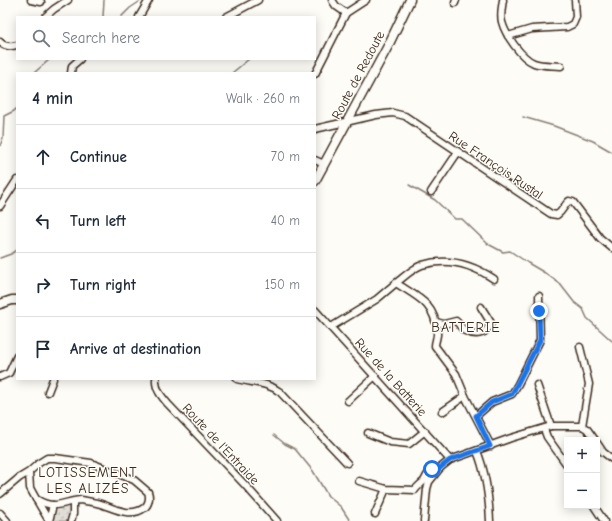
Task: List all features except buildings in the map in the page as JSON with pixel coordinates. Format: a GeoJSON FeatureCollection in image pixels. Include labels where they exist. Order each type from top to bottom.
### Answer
{"type":"FeatureCollection","features":[{"type":"Feature","properties":{"kind":"main road","name":"Route de Redoute"},"geometry":{"type":"LineString","coordinates":[[316,179],[388,46],[410,0]]}},
{"type":"Feature","properties":{"kind":"main road"},"geometry":{"type":"LineString","coordinates":[[0,304],[16,300]]}},
{"type":"Feature","properties":{"kind":"street"},"geometry":{"type":"LineString","coordinates":[[31,0],[41,2]]}},
{"type":"Feature","properties":{"kind":"street"},"geometry":{"type":"LineString","coordinates":[[46,16],[68,0]]}},
{"type":"Feature","properties":{"kind":"street"},"geometry":{"type":"LineString","coordinates":[[140,16],[149,0]]}},
{"type":"Feature","properties":{"kind":"street"},"geometry":{"type":"LineString","coordinates":[[228,16],[240,10],[246,3],[258,0]]}},
{"type":"Feature","properties":{"kind":"street"},"geometry":{"type":"LineString","coordinates":[[332,0],[336,6],[346,13]]}},
{"type":"Feature","properties":{"kind":"street"},"geometry":{"type":"LineString","coordinates":[[316,72],[346,13],[366,0]]}},
{"type":"Feature","properties":{"kind":"street"},"geometry":{"type":"LineString","coordinates":[[504,0],[502,21],[508,36],[520,52],[533,62],[561,66]]}},
{"type":"Feature","properties":{"kind":"street"},"geometry":{"type":"LineString","coordinates":[[508,36],[532,29],[567,28],[573,24],[576,17],[575,0]]}},
{"type":"Feature","properties":{"kind":"street"},"geometry":{"type":"LineString","coordinates":[[240,10],[242,16]]}},
{"type":"Feature","properties":{"kind":"street"},"geometry":{"type":"LineString","coordinates":[[0,42],[3,46],[12,47],[16,45]]}},
{"type":"Feature","properties":{"kind":"street"},"geometry":{"type":"LineString","coordinates":[[71,72],[72,66],[79,60]]}},
{"type":"Feature","properties":{"kind":"street","name":"Rue François Rustal"},"geometry":{"type":"LineString","coordinates":[[316,129],[376,115],[393,113],[405,116],[550,214],[557,215],[562,212],[569,201],[572,202],[596,234],[612,248]]}},
{"type":"Feature","properties":{"kind":"street"},"geometry":{"type":"LineString","coordinates":[[431,192],[458,152]]}},
{"type":"Feature","properties":{"kind":"street"},"geometry":{"type":"LineString","coordinates":[[316,160],[324,164]]}},
{"type":"Feature","properties":{"kind":"street"},"geometry":{"type":"LineString","coordinates":[[0,206],[16,182]]}},
{"type":"Feature","properties":{"kind":"street"},"geometry":{"type":"LineString","coordinates":[[331,327],[377,299],[421,265],[437,262],[463,264],[481,270],[494,279]]}},
{"type":"Feature","properties":{"kind":"street"},"geometry":{"type":"LineString","coordinates":[[396,283],[425,302],[429,307],[436,322],[437,334],[435,346],[456,374],[465,396],[490,446]]}},
{"type":"Feature","properties":{"kind":"street"},"geometry":{"type":"LineString","coordinates":[[476,416],[492,402],[512,394],[518,384],[540,340],[539,296]]}},
{"type":"Feature","properties":{"kind":"street"},"geometry":{"type":"LineString","coordinates":[[436,322],[444,324],[456,322],[464,330],[481,334],[489,327],[491,323],[481,307]]}},
{"type":"Feature","properties":{"kind":"street","name":"Rue de la Batterie"},"geometry":{"type":"LineString","coordinates":[[316,311],[450,460]]}},
{"type":"Feature","properties":{"kind":"street"},"geometry":{"type":"LineString","coordinates":[[580,347],[589,384],[582,426]]}},
{"type":"Feature","properties":{"kind":"street"},"geometry":{"type":"LineString","coordinates":[[0,377],[9,373],[16,359]]}},
{"type":"Feature","properties":{"kind":"street"},"geometry":{"type":"LineString","coordinates":[[348,401],[375,376]]}},
{"type":"Feature","properties":{"kind":"street"},"geometry":{"type":"LineString","coordinates":[[48,392],[53,380]]}},
{"type":"Feature","properties":{"kind":"street","name":"Route de l'Entraide"},"geometry":{"type":"LineString","coordinates":[[156,380],[160,394],[168,404],[277,521]]}},
{"type":"Feature","properties":{"kind":"street"},"geometry":{"type":"LineString","coordinates":[[242,380],[274,387],[347,463]]}},
{"type":"Feature","properties":{"kind":"street"},"geometry":{"type":"LineString","coordinates":[[537,384],[551,426]]}},
{"type":"Feature","properties":{"kind":"street"},"geometry":{"type":"LineString","coordinates":[[442,412],[465,396]]}},
{"type":"Feature","properties":{"kind":"street"},"geometry":{"type":"LineString","coordinates":[[424,521],[429,482],[440,468],[450,460],[511,438],[551,426],[582,426],[587,429],[593,437]]}},
{"type":"Feature","properties":{"kind":"street"},"geometry":{"type":"LineString","coordinates":[[544,429],[547,437],[564,461]]}},
{"type":"Feature","properties":{"kind":"street"},"geometry":{"type":"LineString","coordinates":[[368,433],[390,442],[409,444],[425,431]]}},
{"type":"Feature","properties":{"kind":"street"},"geometry":{"type":"LineString","coordinates":[[600,448],[612,459]]}},
{"type":"Feature","properties":{"kind":"street"},"geometry":{"type":"LineString","coordinates":[[477,451],[482,463],[489,504],[490,521]]}},
{"type":"Feature","properties":{"kind":"street"},"geometry":{"type":"LineString","coordinates":[[0,494],[39,463],[47,458],[55,458],[91,463],[134,480],[145,489],[149,495],[146,507],[140,511],[132,512],[114,510],[98,503],[80,500],[53,505],[36,499]]}},
{"type":"Feature","properties":{"kind":"street"},"geometry":{"type":"LineString","coordinates":[[359,481],[386,489],[415,490],[432,469],[440,468]]}},
{"type":"Feature","properties":{"kind":"street"},"geometry":{"type":"LineString","coordinates":[[29,472],[30,488],[49,521]]}},
{"type":"Feature","properties":{"kind":"street"},"geometry":{"type":"LineString","coordinates":[[375,514],[386,489]]}},
{"type":"Feature","properties":{"kind":"street"},"geometry":{"type":"LineString","coordinates":[[71,521],[73,514],[73,502]]}},
{"type":"Feature","properties":{"kind":"street"},"geometry":{"type":"LineString","coordinates":[[49,521],[53,505]]}},
{"type":"Feature","properties":{"kind":"street"},"geometry":{"type":"LineString","coordinates":[[596,509],[604,521]]}},
{"type":"Feature","properties":{"kind":"street"},"geometry":{"type":"LineString","coordinates":[[0,513],[7,521]]}},
{"type":"Feature","properties":{"kind":"shaded area"},"geometry":{"type":"Polygon","coordinates":[[[69,505],[71,507],[68,521],[52,521],[56,508],[69,505]]]}},
{"type":"Feature","properties":{"kind":"waterway"},"geometry":{"type":"LineString","coordinates":[[103,16],[104,0]]}},
{"type":"Feature","properties":{"kind":"waterway"},"geometry":{"type":"LineString","coordinates":[[122,16],[130,8],[142,0]]}},
{"type":"Feature","properties":{"kind":"waterway"},"geometry":{"type":"LineString","coordinates":[[35,72],[49,60]]}},
{"type":"Feature","properties":{"kind":"waterway"},"geometry":{"type":"LineString","coordinates":[[233,72],[248,60]]}},
{"type":"Feature","properties":{"kind":"waterway"},"geometry":{"type":"LineString","coordinates":[[0,146],[3,138],[4,116],[16,109]]}},
{"type":"Feature","properties":{"kind":"waterway"},"geometry":{"type":"LineString","coordinates":[[523,117],[554,126],[593,141],[612,152]]}},
{"type":"Feature","properties":{"kind":"waterway"},"geometry":{"type":"LineString","coordinates":[[409,185],[435,200],[455,219],[462,219],[488,244],[503,252],[510,251],[560,284],[574,302],[583,309],[587,318],[612,341]]}},
{"type":"Feature","properties":{"kind":"waterway"},"geometry":{"type":"LineString","coordinates":[[0,258],[16,251]]}},
{"type":"Feature","properties":{"kind":"waterway"},"geometry":{"type":"LineString","coordinates":[[274,435],[285,444],[295,449],[313,471],[328,496],[341,507],[350,521]]}},
{"type":"Feature","properties":{"kind":"district","name":"BATTERIE"},"geometry":{"type":"Point","coordinates":[466,327]}},
{"type":"Feature","properties":{"kind":"district","name":"LOTISSEMENT LES ALIZÉS"},"geometry":{"type":"Point","coordinates":[88,480]}},
{"type":"Feature","properties":{"kind":"route"},"geometry":{"type":"LineString","coordinates":[[432,469],[440,468],[450,460],[490,446],[476,416],[492,402],[512,394],[540,340],[539,311]]}}]}
